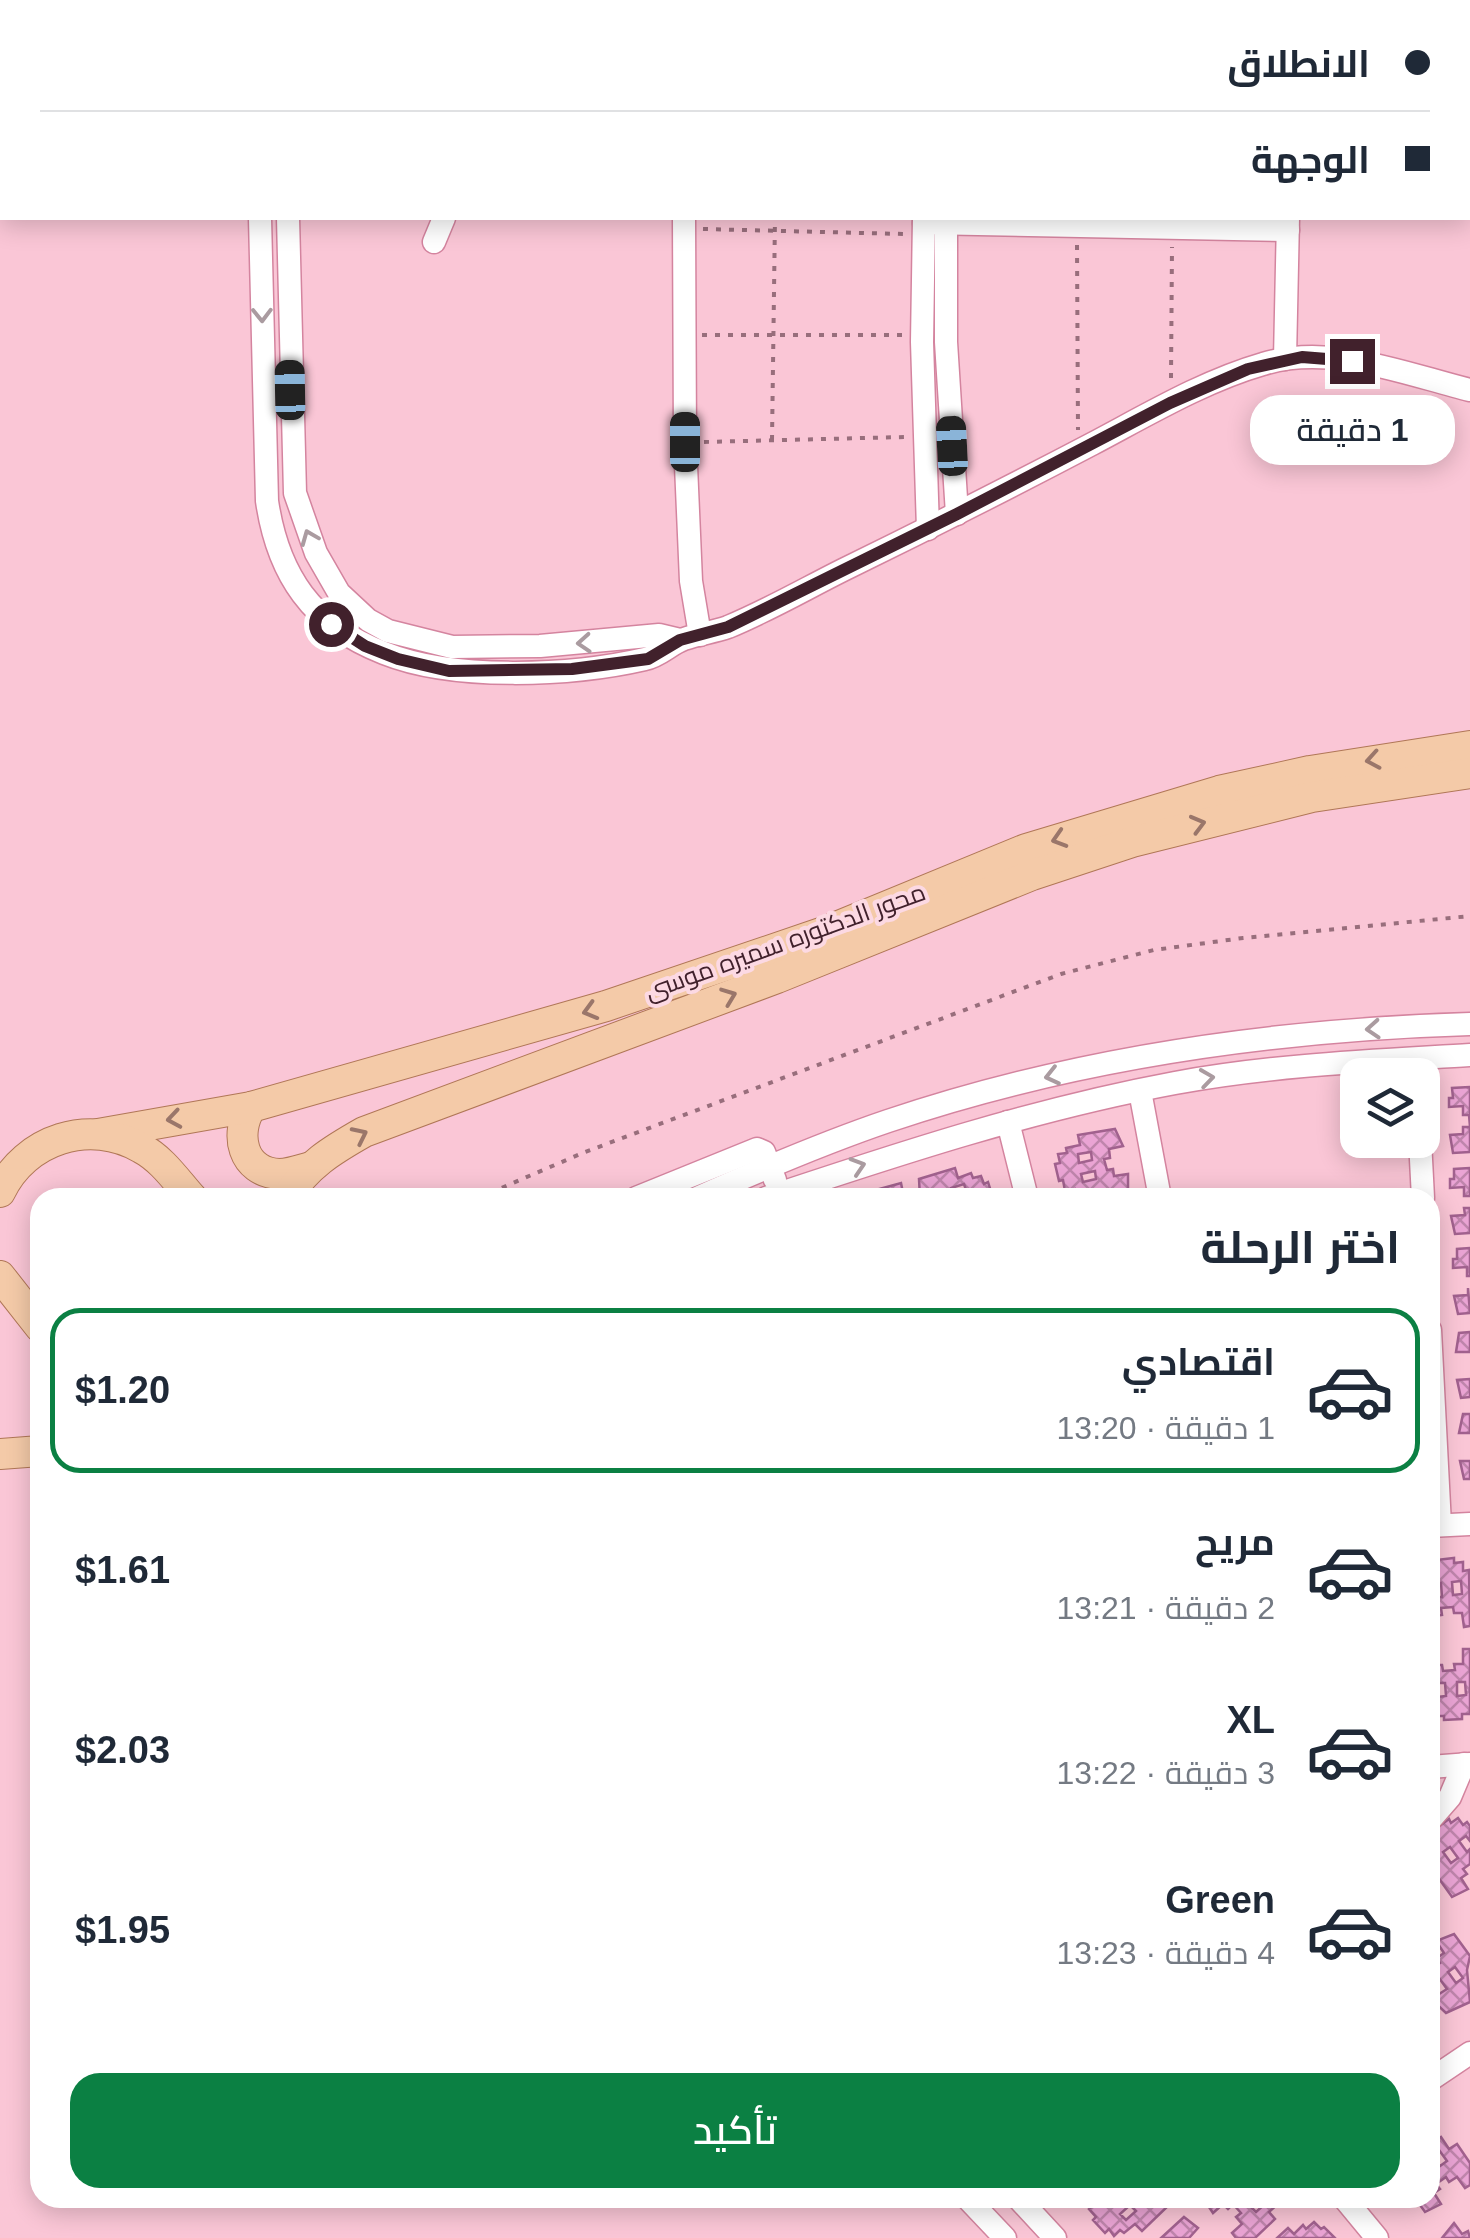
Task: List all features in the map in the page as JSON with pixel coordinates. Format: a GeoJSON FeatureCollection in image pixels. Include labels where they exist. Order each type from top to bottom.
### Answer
{"type":"FeatureCollection","features":[{"type":"Feature","properties":{"kind":"main road","name":"محور الدكتوره سميره موسى"},"geometry":{"type":"LineString","coordinates":[[0,1192],[13,1170],[38,1148],[68,1136],[251,1107],[708,974],[870,914],[1026,848],[1182,802],[1310,770],[1470,746]]}},
{"type":"Feature","properties":{"kind":"main road","name":"محور الدكتوره سميره موسى"},"geometry":{"type":"LineString","coordinates":[[295,1188],[311,1167],[336,1148],[406,1114],[716,1001],[1032,875],[1132,842],[1312,797],[1470,774]]}},
{"type":"Feature","properties":{"kind":"main road"},"geometry":{"type":"LineString","coordinates":[[251,1107],[240,1135],[244,1151],[254,1164],[268,1172],[284,1174],[311,1167]]}},
{"type":"Feature","properties":{"kind":"main road"},"geometry":{"type":"LineString","coordinates":[[98,1134],[127,1141],[150,1154],[182,1188]]}},
{"type":"Feature","properties":{"kind":"main road"},"geometry":{"type":"LineString","coordinates":[[0,1276],[30,1314]]}},
{"type":"Feature","properties":{"kind":"main road"},"geometry":{"type":"LineString","coordinates":[[0,1454],[30,1452]]}},
{"type":"Feature","properties":{"kind":"street"},"geometry":{"type":"LineString","coordinates":[[260,220],[267,501],[272,535],[284,568],[317,611],[365,646],[398,659],[449,671],[542,670],[648,659],[690,638],[728,627],[1170,403],[1248,369],[1286,358],[1335,358],[1470,390]]}},
{"type":"Feature","properties":{"kind":"street"},"geometry":{"type":"LineString","coordinates":[[288,220],[294,493],[330,580],[368,620],[409,638],[452,647],[540,646],[659,635],[690,638]]}},
{"type":"Feature","properties":{"kind":"street"},"geometry":{"type":"LineString","coordinates":[[434,242],[443,220]]}},
{"type":"Feature","properties":{"kind":"street"},"geometry":{"type":"LineString","coordinates":[[929,225],[1037,221],[1077,225],[1288,224],[1286,358]]}},
{"type":"Feature","properties":{"kind":"street"},"geometry":{"type":"LineString","coordinates":[[684,223],[690,638]]}},
{"type":"Feature","properties":{"kind":"street"},"geometry":{"type":"LineString","coordinates":[[928,528],[922,338],[929,225]]}},
{"type":"Feature","properties":{"kind":"street"},"geometry":{"type":"LineString","coordinates":[[929,225],[946,342],[957,514]]}},
{"type":"Feature","properties":{"kind":"street"},"geometry":{"type":"LineString","coordinates":[[922,338],[946,342]]}},
{"type":"Feature","properties":{"kind":"street"},"geometry":{"type":"LineString","coordinates":[[540,646],[542,670]]}},
{"type":"Feature","properties":{"kind":"street"},"geometry":{"type":"LineString","coordinates":[[720,1188],[891,1120],[1000,1088],[1132,1059],[1270,1036],[1470,1024]]}},
{"type":"Feature","properties":{"kind":"street"},"geometry":{"type":"LineString","coordinates":[[1270,1036],[1274,1069]]}},
{"type":"Feature","properties":{"kind":"street"},"geometry":{"type":"LineString","coordinates":[[1440,1061],[1470,1054]]}},
{"type":"Feature","properties":{"kind":"street"},"geometry":{"type":"LineString","coordinates":[[800,1188],[1008,1122],[1140,1091],[1274,1069],[1340,1068]]}},
{"type":"Feature","properties":{"kind":"street"},"geometry":{"type":"LineString","coordinates":[[1140,1091],[1158,1188]]}},
{"type":"Feature","properties":{"kind":"street"},"geometry":{"type":"LineString","coordinates":[[1008,1122],[1025,1188]]}},
{"type":"Feature","properties":{"kind":"street"},"geometry":{"type":"LineString","coordinates":[[661,1188],[757,1150],[764,1152],[774,1188]]}},
{"type":"Feature","properties":{"kind":"street"},"geometry":{"type":"LineString","coordinates":[[1421,1158],[1422,1188]]}},
{"type":"Feature","properties":{"kind":"street"},"geometry":{"type":"LineString","coordinates":[[1440,1526],[1470,1524]]}},
{"type":"Feature","properties":{"kind":"street"},"geometry":{"type":"LineString","coordinates":[[1440,1765],[1467,1764],[1440,1809]]}},
{"type":"Feature","properties":{"kind":"street"},"geometry":{"type":"LineString","coordinates":[[1440,2073],[1470,2053]]}},
{"type":"Feature","properties":{"kind":"street"},"geometry":{"type":"LineString","coordinates":[[976,2208],[1005,2238]]}},
{"type":"Feature","properties":{"kind":"street"},"geometry":{"type":"LineString","coordinates":[[1027,2208],[1055,2238]]}},
{"type":"Feature","properties":{"kind":"street"},"geometry":{"type":"LineString","coordinates":[[1352,2208],[1377,2238]]}},
{"type":"Feature","properties":{"kind":"path"},"geometry":{"type":"LineString","coordinates":[[772,440],[776,220]]}},
{"type":"Feature","properties":{"kind":"path"},"geometry":{"type":"LineString","coordinates":[[1170,403],[1172,222]]}},
{"type":"Feature","properties":{"kind":"path"},"geometry":{"type":"LineString","coordinates":[[684,223],[776,231],[929,225]]}},
{"type":"Feature","properties":{"kind":"path"},"geometry":{"type":"LineString","coordinates":[[1077,225],[1078,452]]}},
{"type":"Feature","properties":{"kind":"path"},"geometry":{"type":"LineString","coordinates":[[684,335],[922,338]]}},
{"type":"Feature","properties":{"kind":"path"},"geometry":{"type":"LineString","coordinates":[[685,442],[924,436]]}},
{"type":"Feature","properties":{"kind":"path"},"geometry":{"type":"LineString","coordinates":[[501,1188],[585,1152],[1061,974],[1154,950],[1470,916]]}},
{"type":"Feature","properties":{"kind":"building"},"geometry":{"type":"Polygon","coordinates":[[[1470,1087],[1470,1127],[1463,1106],[1449,1107],[1449,1098],[1453,1098],[1452,1088],[1470,1087]]]}},
{"type":"Feature","properties":{"kind":"building"},"geometry":{"type":"Polygon","coordinates":[[[1463,1127],[1470,1127],[1470,1152],[1453,1153],[1450,1135],[1463,1134],[1463,1127]]]}},
{"type":"Feature","properties":{"kind":"building"},"geometry":{"type":"Polygon","coordinates":[[[1115,1129],[1123,1146],[1109,1149],[1110,1158],[1104,1159],[1114,1176],[1128,1174],[1128,1188],[1064,1188],[1055,1164],[1060,1163],[1058,1154],[1080,1145],[1078,1135],[1115,1129]],[[1091,1152],[1078,1154],[1079,1163],[1092,1160],[1091,1152]],[[1095,1171],[1081,1174],[1083,1182],[1096,1179],[1095,1171]]]}},
{"type":"Feature","properties":{"kind":"building"},"geometry":{"type":"Polygon","coordinates":[[[955,1168],[958,1178],[971,1173],[973,1178],[981,1176],[990,1188],[965,1188],[964,1184],[919,1188],[919,1179],[955,1168]]]}},
{"type":"Feature","properties":{"kind":"building"},"geometry":{"type":"Polygon","coordinates":[[[1470,1168],[1470,1196],[1464,1196],[1464,1187],[1450,1188],[1450,1179],[1454,1179],[1454,1169],[1470,1168]]]}},
{"type":"Feature","properties":{"kind":"building"},"geometry":{"type":"Polygon","coordinates":[[[1464,1208],[1470,1208],[1470,1233],[1455,1234],[1451,1216],[1465,1215],[1464,1208]]]}},
{"type":"Feature","properties":{"kind":"building"},"geometry":{"type":"Polygon","coordinates":[[[1470,1248],[1467,1276],[1467,1267],[1453,1268],[1453,1259],[1457,1259],[1457,1249],[1470,1248]]]}},
{"type":"Feature","properties":{"kind":"building"},"geometry":{"type":"Polygon","coordinates":[[[1468,1288],[1470,1313],[1458,1314],[1454,1296],[1468,1295],[1468,1288]]]}},
{"type":"Feature","properties":{"kind":"building"},"geometry":{"type":"Polygon","coordinates":[[[1470,1332],[1470,1352],[1456,1352],[1459,1333],[1470,1332]]]}},
{"type":"Feature","properties":{"kind":"building"},"geometry":{"type":"Polygon","coordinates":[[[1470,1379],[1470,1397],[1461,1398],[1457,1380],[1470,1379]]]}},
{"type":"Feature","properties":{"kind":"building"},"geometry":{"type":"Polygon","coordinates":[[[1463,1414],[1470,1414],[1470,1433],[1459,1433],[1463,1414]]]}},
{"type":"Feature","properties":{"kind":"building"},"geometry":{"type":"Polygon","coordinates":[[[1460,1461],[1470,1461],[1470,1479],[1464,1479],[1460,1461]]]}},
{"type":"Feature","properties":{"kind":"building"},"geometry":{"type":"Polygon","coordinates":[[[1454,1558],[1454,1563],[1463,1562],[1463,1571],[1469,1570],[1470,1626],[1464,1627],[1462,1613],[1454,1613],[1453,1607],[1441,1608],[1440,1615],[1440,1560],[1454,1558]],[[1461,1581],[1452,1582],[1453,1595],[1462,1594],[1461,1581]]]}},
{"type":"Feature","properties":{"kind":"building"},"geometry":{"type":"Polygon","coordinates":[[[1463,1649],[1470,1649],[1470,1714],[1462,1714],[1462,1719],[1444,1720],[1440,1716],[1440,1697],[1446,1696],[1445,1683],[1440,1683],[1440,1665],[1443,1671],[1455,1670],[1454,1664],[1463,1664],[1463,1649]],[[1457,1682],[1457,1696],[1466,1695],[1465,1682],[1457,1682]]]}},
{"type":"Feature","properties":{"kind":"building"},"geometry":{"type":"Polygon","coordinates":[[[1458,1818],[1463,1825],[1467,1822],[1470,1826],[1470,1841],[1466,1836],[1459,1841],[1467,1852],[1470,1849],[1470,1864],[1463,1869],[1467,1874],[1461,1878],[1468,1889],[1452,1897],[1440,1880],[1440,1826],[1449,1819],[1451,1823],[1458,1818]],[[1450,1847],[1443,1852],[1451,1863],[1458,1858],[1450,1847]]]}},
{"type":"Feature","properties":{"kind":"building"},"geometry":{"type":"Polygon","coordinates":[[[1454,1934],[1470,1956],[1470,2002],[1446,2013],[1440,2007],[1440,1993],[1447,1989],[1440,1979],[1440,1956],[1444,1953],[1440,1939],[1454,1934]],[[1455,1967],[1448,1972],[1456,1983],[1463,1978],[1455,1967]]]}},
{"type":"Feature","properties":{"kind":"building"},"geometry":{"type":"Polygon","coordinates":[[[1441,2137],[1449,2149],[1457,2144],[1470,2163],[1470,2185],[1465,2188],[1457,2177],[1449,2182],[1446,2177],[1440,2181],[1440,2166],[1447,2161],[1440,2151],[1441,2137]]]}},
{"type":"Feature","properties":{"kind":"building"},"geometry":{"type":"Polygon","coordinates":[[[1127,2208],[1120,2214],[1126,2220],[1136,2211],[1133,2208],[1166,2208],[1142,2231],[1135,2224],[1114,2236],[1109,2229],[1105,2233],[1089,2209],[1127,2208]]]}},
{"type":"Feature","properties":{"kind":"building"},"geometry":{"type":"Polygon","coordinates":[[[1237,2208],[1252,2208],[1256,2212],[1273,2208],[1269,2212],[1275,2219],[1255,2238],[1236,2238],[1232,2233],[1242,2224],[1236,2217],[1241,2213],[1237,2208]]]}},
{"type":"Feature","properties":{"kind":"building"},"geometry":{"type":"Polygon","coordinates":[[[1184,2217],[1198,2228],[1189,2238],[1161,2238],[1184,2217]]]}},
{"type":"Feature","properties":{"kind":"building"},"geometry":{"type":"Polygon","coordinates":[[[1314,2222],[1335,2238],[1277,2238],[1288,2228],[1294,2234],[1303,2225],[1306,2229],[1314,2222]]]}},
{"type":"Feature","properties":{"kind":"building"},"geometry":{"type":"Polygon","coordinates":[[[1454,2223],[1462,2234],[1468,2231],[1470,2238],[1442,2238],[1454,2223]]]}},
{"type":"Feature","properties":{"kind":"route"},"geometry":{"type":"LineString","coordinates":[[331,624],[365,646],[428,668],[449,671],[572,669],[648,659],[680,640],[728,627],[1170,403],[1248,369],[1286,358],[1319,356],[1352,361]]}}]}
